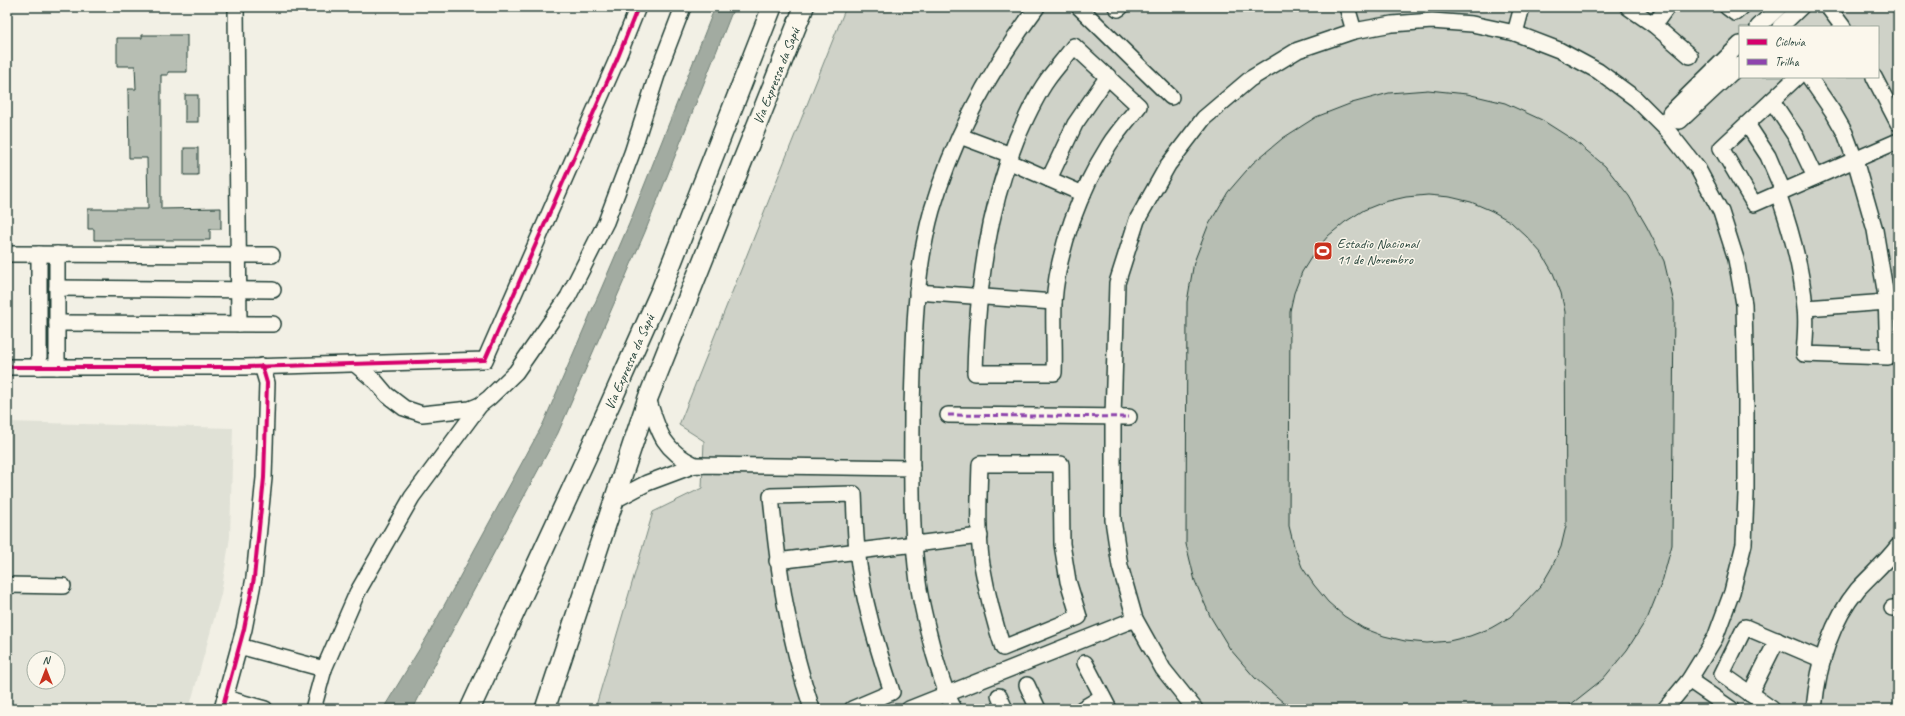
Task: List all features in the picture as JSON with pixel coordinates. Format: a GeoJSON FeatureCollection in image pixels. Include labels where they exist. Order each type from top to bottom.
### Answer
{"type":"FeatureCollection","features":[{"type":"Feature","properties":{"kind":"main road","name":"Via Expressa da Sapú"},"geometry":{"type":"LineString","coordinates":[[470,709],[583,465],[661,290],[772,7]]}},
{"type":"Feature","properties":{"kind":"main road","name":"Via Expressa da Sapú"},"geometry":{"type":"LineString","coordinates":[[544,709],[648,398],[804,7]]}},
{"type":"Feature","properties":{"kind":"street"},"geometry":{"type":"LineString","coordinates":[[236,7],[238,324]]}},
{"type":"Feature","properties":{"kind":"street"},"geometry":{"type":"LineString","coordinates":[[7,367],[262,366],[485,360],[615,64],[638,7]]}},
{"type":"Feature","properties":{"kind":"street"},"geometry":{"type":"LineString","coordinates":[[312,709],[324,668],[357,593],[412,497],[480,405],[516,372],[568,297],[602,229],[632,153],[658,72],[683,7]]}},
{"type":"Feature","properties":{"kind":"street"},"geometry":{"type":"LineString","coordinates":[[954,709],[946,694],[925,620],[918,582],[914,544],[912,468],[914,337],[919,274],[932,210],[960,136],[981,90],[1016,34],[1037,7]]}},
{"type":"Feature","properties":{"kind":"street"},"geometry":{"type":"LineString","coordinates":[[1079,7],[1171,97]]}},
{"type":"Feature","properties":{"kind":"street"},"geometry":{"type":"LineString","coordinates":[[1116,7],[1118,9],[1121,7]]}},
{"type":"Feature","properties":{"kind":"street"},"geometry":{"type":"LineString","coordinates":[[1347,7],[1354,31]]}},
{"type":"Feature","properties":{"kind":"street"},"geometry":{"type":"LineString","coordinates":[[1515,33],[1522,7]]}},
{"type":"Feature","properties":{"kind":"street"},"geometry":{"type":"LineString","coordinates":[[1628,7],[1654,25],[1690,56]]}},
{"type":"Feature","properties":{"kind":"street"},"geometry":{"type":"LineString","coordinates":[[1654,25],[1667,7]]}},
{"type":"Feature","properties":{"kind":"street"},"geometry":{"type":"LineString","coordinates":[[1727,7],[1735,13],[1742,7]]}},
{"type":"Feature","properties":{"kind":"street"},"geometry":{"type":"LineString","coordinates":[[1759,26],[1779,7]]}},
{"type":"Feature","properties":{"kind":"street"},"geometry":{"type":"LineString","coordinates":[[1781,26],[1801,7]]}},
{"type":"Feature","properties":{"kind":"street"},"geometry":{"type":"LineString","coordinates":[[1828,7],[1842,26]]}},
{"type":"Feature","properties":{"kind":"street"},"geometry":{"type":"LineString","coordinates":[[1195,709],[1163,668],[1135,619],[1120,566],[1113,520],[1113,418],[1118,283],[1137,220],[1168,165],[1204,118],[1250,79],[1298,50],[1354,31],[1392,24],[1432,21],[1472,24],[1515,33],[1559,50],[1598,71],[1642,104],[1668,131],[1698,169],[1721,212],[1736,258],[1744,304],[1746,494],[1744,544],[1732,592],[1715,638],[1689,680],[1665,709]]}},
{"type":"Feature","properties":{"kind":"street"},"geometry":{"type":"LineString","coordinates":[[1739,45],[1670,113],[1678,121],[1680,121],[1739,66]]}},
{"type":"Feature","properties":{"kind":"street"},"geometry":{"type":"LineString","coordinates":[[1074,46],[1139,106],[1109,145],[1083,194],[1068,234],[1060,266],[1054,302],[1054,373],[975,373],[976,325],[987,241],[996,201],[1009,158],[1026,118],[1047,80],[1074,46]]}},
{"type":"Feature","properties":{"kind":"street"},"geometry":{"type":"LineString","coordinates":[[1048,179],[1075,124],[1108,76]]}},
{"type":"Feature","properties":{"kind":"street"},"geometry":{"type":"LineString","coordinates":[[1796,78],[1721,148],[1754,204],[1898,141]]}},
{"type":"Feature","properties":{"kind":"street"},"geometry":{"type":"LineString","coordinates":[[1747,124],[1768,156],[1780,192],[1796,251],[1806,308],[1804,354],[1888,357],[1890,297],[1875,230],[1855,160],[1845,133],[1833,112],[1810,78]]}},
{"type":"Feature","properties":{"kind":"street"},"geometry":{"type":"LineString","coordinates":[[1875,78],[1898,123]]}},
{"type":"Feature","properties":{"kind":"street"},"geometry":{"type":"LineString","coordinates":[[1772,100],[1796,138],[1815,177]]}},
{"type":"Feature","properties":{"kind":"street"},"geometry":{"type":"LineString","coordinates":[[960,136],[1009,158],[1048,179],[1083,194]]}},
{"type":"Feature","properties":{"kind":"street"},"geometry":{"type":"LineString","coordinates":[[7,254],[272,255]]}},
{"type":"Feature","properties":{"kind":"street"},"geometry":{"type":"LineString","coordinates":[[39,254],[39,367]]}},
{"type":"Feature","properties":{"kind":"street"},"geometry":{"type":"LineString","coordinates":[[56,367],[57,254]]}},
{"type":"Feature","properties":{"kind":"street"},"geometry":{"type":"LineString","coordinates":[[56,288],[273,290]]}},
{"type":"Feature","properties":{"kind":"street"},"geometry":{"type":"LineString","coordinates":[[918,292],[1054,302]]}},
{"type":"Feature","properties":{"kind":"street"},"geometry":{"type":"LineString","coordinates":[[1806,308],[1890,297]]}},
{"type":"Feature","properties":{"kind":"street"},"geometry":{"type":"LineString","coordinates":[[56,323],[273,324]]}},
{"type":"Feature","properties":{"kind":"street"},"geometry":{"type":"LineString","coordinates":[[355,364],[376,382],[387,395],[412,412],[422,414],[470,409],[480,405]]}},
{"type":"Feature","properties":{"kind":"street"},"geometry":{"type":"LineString","coordinates":[[262,366],[267,384],[264,478],[254,578],[239,646],[223,703],[265,709]]}},
{"type":"Feature","properties":{"kind":"street"},"geometry":{"type":"LineString","coordinates":[[648,398],[663,440],[670,450],[682,459],[695,465]]}},
{"type":"Feature","properties":{"kind":"street"},"geometry":{"type":"LineString","coordinates":[[948,415],[1129,417]]}},
{"type":"Feature","properties":{"kind":"street"},"geometry":{"type":"LineString","coordinates":[[980,464],[1061,464],[1062,544],[1068,581],[1079,617],[1003,648],[988,593],[982,564],[980,536],[980,464]]}},
{"type":"Feature","properties":{"kind":"street"},"geometry":{"type":"LineString","coordinates":[[613,501],[647,483],[695,465],[912,468]]}},
{"type":"Feature","properties":{"kind":"street"},"geometry":{"type":"LineString","coordinates":[[812,709],[798,669],[785,611],[777,561],[771,496],[854,494],[857,550],[877,646],[892,692],[852,709]]}},
{"type":"Feature","properties":{"kind":"street"},"geometry":{"type":"LineString","coordinates":[[777,561],[980,536]]}},
{"type":"Feature","properties":{"kind":"street"},"geometry":{"type":"LineString","coordinates":[[1814,709],[1818,678],[1830,635],[1842,611],[1858,590],[1898,546]]}},
{"type":"Feature","properties":{"kind":"street"},"geometry":{"type":"LineString","coordinates":[[7,585],[63,586]]}},
{"type":"Feature","properties":{"kind":"street"},"geometry":{"type":"LineString","coordinates":[[909,709],[1135,619]]}},
{"type":"Feature","properties":{"kind":"street"},"geometry":{"type":"LineString","coordinates":[[1772,709],[1722,674],[1745,627],[1823,660]]}},
{"type":"Feature","properties":{"kind":"street"},"geometry":{"type":"LineString","coordinates":[[1750,694],[1777,640]]}},
{"type":"Feature","properties":{"kind":"street"},"geometry":{"type":"LineString","coordinates":[[239,646],[324,668]]}},
{"type":"Feature","properties":{"kind":"street"},"geometry":{"type":"LineString","coordinates":[[1082,709],[1105,703],[1085,663]]}},
{"type":"Feature","properties":{"kind":"street"},"geometry":{"type":"LineString","coordinates":[[1689,680],[1731,709]]}},
{"type":"Feature","properties":{"kind":"street"},"geometry":{"type":"LineString","coordinates":[[1027,685],[1038,709]]}},
{"type":"Feature","properties":{"kind":"shaded area"},"geometry":{"type":"Polygon","coordinates":[[[715,7],[734,7],[645,232],[558,433],[442,650],[413,709],[383,709],[428,635],[543,424],[629,224],[715,7]]]}},
{"type":"Feature","properties":{"kind":"shaded area","name":"Estadio Nacional 11 de Novembro"},"geometry":{"type":"Polygon","coordinates":[[[846,7],[1898,7],[1898,709],[595,709],[653,512],[702,488],[704,441],[679,425],[846,7]]]}},
{"type":"Feature","properties":{"kind":"shaded area"},"geometry":{"type":"Polygon","coordinates":[[[7,422],[233,428],[230,537],[221,594],[189,709],[7,709],[7,422]]]}},
{"type":"Feature","properties":{"kind":"building"},"geometry":{"type":"Polygon","coordinates":[[[142,35],[187,35],[187,72],[168,72],[168,75],[161,75],[161,209],[221,208],[221,229],[210,229],[210,240],[94,240],[94,229],[88,229],[88,209],[148,209],[147,158],[129,158],[128,89],[136,89],[135,66],[117,66],[117,38],[142,38],[142,35]]]}},
{"type":"Feature","properties":{"kind":"building"},"geometry":{"type":"Polygon","coordinates":[[[1428,90],[1467,94],[1505,103],[1542,120],[1575,141],[1605,166],[1629,196],[1664,261],[1674,303],[1672,545],[1662,582],[1648,617],[1627,650],[1603,679],[1565,709],[1294,709],[1284,703],[1255,678],[1230,649],[1210,616],[1195,581],[1186,544],[1187,302],[1194,262],[1208,226],[1228,192],[1253,163],[1283,138],[1316,117],[1352,103],[1389,93],[1428,90]],[[1428,195],[1406,197],[1384,202],[1364,210],[1345,222],[1328,236],[1314,253],[1302,272],[1294,293],[1290,311],[1289,526],[1294,546],[1302,567],[1328,602],[1344,616],[1363,628],[1384,636],[1405,641],[1427,643],[1449,641],[1470,636],[1491,628],[1510,617],[1541,586],[1561,547],[1566,526],[1565,312],[1561,293],[1553,273],[1542,254],[1511,222],[1492,211],[1471,202],[1450,197],[1428,195]]]}},
{"type":"Feature","properties":{"kind":"building"},"geometry":{"type":"Polygon","coordinates":[[[185,95],[198,95],[198,122],[185,122],[185,95]]]}},
{"type":"Feature","properties":{"kind":"building"},"geometry":{"type":"Polygon","coordinates":[[[184,148],[198,148],[198,175],[184,175],[184,148]]]}},
{"type":"Feature","properties":{"kind":"marked path"},"geometry":{"type":"LineString","coordinates":[[948,415],[1129,417]]}},
{"type":"Feature","properties":{"kind":"cycle path"},"geometry":{"type":"LineString","coordinates":[[7,367],[245,367],[485,360],[618,57],[638,7]]}},
{"type":"Feature","properties":{"kind":"cycle path"},"geometry":{"type":"LineString","coordinates":[[222,709],[244,629],[254,578],[264,478],[267,383],[262,366]]}},
{"type":"Feature","properties":{"kind":"place","name":"Estadio Nacional 11 de Novembro"},"geometry":{"type":"Point","coordinates":[1323,251]}}]}
